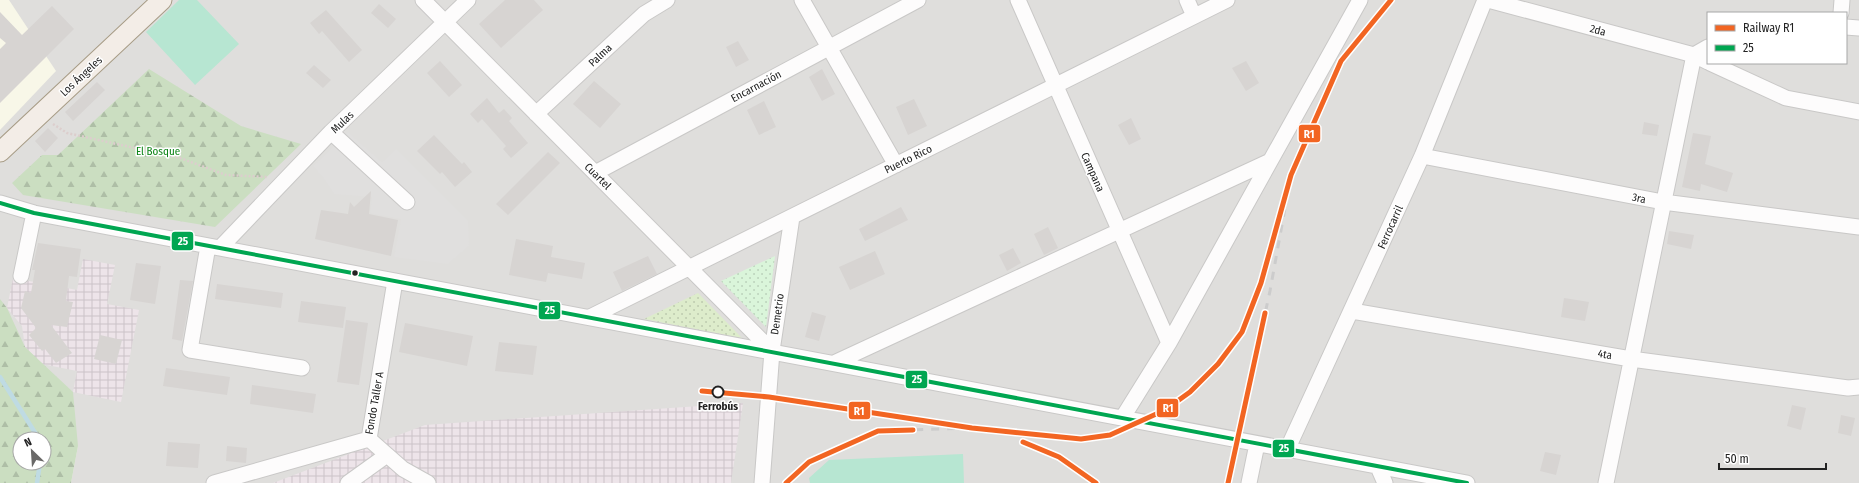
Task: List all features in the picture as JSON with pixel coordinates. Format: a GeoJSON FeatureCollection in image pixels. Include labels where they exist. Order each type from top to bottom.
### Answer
{"type":"FeatureCollection","features":[{"type":"Feature","properties":{"kind":"main road","name":"Los Ángeles"},"geometry":{"type":"LineString","coordinates":[[0,152],[162,0]]}},
{"type":"Feature","properties":{"kind":"street","name":"Cuartel"},"geometry":{"type":"LineString","coordinates":[[423,0],[772,351]]}},
{"type":"Feature","properties":{"kind":"street","name":"Mulas"},"geometry":{"type":"LineString","coordinates":[[214,247],[287,178],[331,132],[468,0]]}},
{"type":"Feature","properties":{"kind":"street","name":"Palma"},"geometry":{"type":"LineString","coordinates":[[536,114],[644,14],[666,0]]}},
{"type":"Feature","properties":{"kind":"street"},"geometry":{"type":"LineString","coordinates":[[802,0],[896,165]]}},
{"type":"Feature","properties":{"kind":"street","name":"Encarnación"},"geometry":{"type":"LineString","coordinates":[[595,173],[918,0]]}},
{"type":"Feature","properties":{"kind":"street","name":"Campana"},"geometry":{"type":"LineString","coordinates":[[1018,0],[1054,86],[1169,343]]}},
{"type":"Feature","properties":{"kind":"street"},"geometry":{"type":"LineString","coordinates":[[1187,0],[1194,16]]}},
{"type":"Feature","properties":{"kind":"street","name":"Puerto Rico"},"geometry":{"type":"LineString","coordinates":[[590,317],[1227,0]]}},
{"type":"Feature","properties":{"kind":"street"},"geometry":{"type":"LineString","coordinates":[[1124,417],[1169,343],[1268,162],[1360,0]]}},
{"type":"Feature","properties":{"kind":"street","name":"2da"},"geometry":{"type":"LineString","coordinates":[[1486,0],[1694,55],[1707,61]]}},
{"type":"Feature","properties":{"kind":"street","name":"Ferrocarril"},"geometry":{"type":"LineString","coordinates":[[1287,450],[1422,156],[1486,0]]}},
{"type":"Feature","properties":{"kind":"street"},"geometry":{"type":"LineString","coordinates":[[1841,12],[1842,0]]}},
{"type":"Feature","properties":{"kind":"street"},"geometry":{"type":"LineString","coordinates":[[1847,27],[1859,28]]}},
{"type":"Feature","properties":{"kind":"street"},"geometry":{"type":"LineString","coordinates":[[1606,483],[1694,55],[1707,48]]}},
{"type":"Feature","properties":{"kind":"street","name":"2da"},"geometry":{"type":"LineString","coordinates":[[1713,64],[1786,98],[1859,112]]}},
{"type":"Feature","properties":{"kind":"street"},"geometry":{"type":"LineString","coordinates":[[331,132],[407,202]]}},
{"type":"Feature","properties":{"kind":"street","name":"3ra"},"geometry":{"type":"LineString","coordinates":[[1422,156],[1663,202],[1859,227]]}},
{"type":"Feature","properties":{"kind":"street"},"geometry":{"type":"LineString","coordinates":[[834,363],[1268,162]]}},
{"type":"Feature","properties":{"kind":"street"},"geometry":{"type":"LineString","coordinates":[[0,203],[34,213],[1124,417],[1140,422],[1467,483]]}},
{"type":"Feature","properties":{"kind":"street"},"geometry":{"type":"LineString","coordinates":[[21,276],[34,213]]}},
{"type":"Feature","properties":{"kind":"street","name":"Demetrio"},"geometry":{"type":"LineString","coordinates":[[762,483],[772,351],[792,217]]}},
{"type":"Feature","properties":{"kind":"street"},"geometry":{"type":"LineString","coordinates":[[214,247],[190,350],[302,368]]}},
{"type":"Feature","properties":{"kind":"street","name":"Fondo Taller A"},"geometry":{"type":"LineString","coordinates":[[214,483],[369,439],[395,281]]}},
{"type":"Feature","properties":{"kind":"street","name":"4ta"},"geometry":{"type":"LineString","coordinates":[[1352,311],[1631,359],[1848,388],[1859,388]]}},
{"type":"Feature","properties":{"kind":"street"},"geometry":{"type":"LineString","coordinates":[[369,439],[403,469],[428,483]]}},
{"type":"Feature","properties":{"kind":"street"},"geometry":{"type":"LineString","coordinates":[[1249,483],[1257,444]]}},
{"type":"Feature","properties":{"kind":"street"},"geometry":{"type":"LineString","coordinates":[[348,483],[387,455]]}},
{"type":"Feature","properties":{"kind":"street"},"geometry":{"type":"LineString","coordinates":[[1378,467],[1385,483]]}},
{"type":"Feature","properties":{"kind":"path"},"geometry":{"type":"LineString","coordinates":[[39,116],[67,133],[180,158],[226,175],[287,178]]}},
{"type":"Feature","properties":{"kind":"shaded area"},"geometry":{"type":"Polygon","coordinates":[[[0,0],[1859,0],[1859,483],[71,483],[78,446],[0,320],[0,0]]]}},
{"type":"Feature","properties":{"kind":"shaded area"},"geometry":{"type":"Polygon","coordinates":[[[0,0],[9,0],[56,71],[0,130],[0,0]]]}},
{"type":"Feature","properties":{"kind":"shaded area"},"geometry":{"type":"Polygon","coordinates":[[[348,132],[382,162],[396,149],[468,221],[469,246],[448,264],[394,257],[401,219],[370,213],[372,197],[334,194],[313,166],[348,132]]]}},
{"type":"Feature","properties":{"kind":"shaded area"},"geometry":{"type":"Polygon","coordinates":[[[83,259],[115,265],[107,304],[139,310],[121,402],[73,392],[77,371],[42,364],[25,347],[22,326],[7,308],[13,278],[77,290],[83,259]]]}},
{"type":"Feature","properties":{"kind":"shaded area"},"geometry":{"type":"Polygon","coordinates":[[[743,403],[731,483],[273,483],[425,425],[743,403]]]}},
{"type":"Feature","properties":{"kind":"green space"},"geometry":{"type":"Polygon","coordinates":[[[179,0],[197,0],[239,44],[195,85],[146,32],[179,0]]]}},
{"type":"Feature","properties":{"kind":"green space","name":"El Bosque"},"geometry":{"type":"Polygon","coordinates":[[[149,69],[241,126],[301,144],[215,227],[23,195],[12,183],[42,155],[58,155],[149,69]]]}},
{"type":"Feature","properties":{"kind":"green space"},"geometry":{"type":"Polygon","coordinates":[[[775,256],[766,327],[721,281],[775,256]]]}},
{"type":"Feature","properties":{"kind":"green space"},"geometry":{"type":"Polygon","coordinates":[[[698,293],[742,338],[644,319],[698,293]]]}},
{"type":"Feature","properties":{"kind":"green space"},"geometry":{"type":"Polygon","coordinates":[[[0,299],[7,308],[25,347],[73,392],[78,446],[71,483],[0,483],[0,299]]]}},
{"type":"Feature","properties":{"kind":"green space"},"geometry":{"type":"Polygon","coordinates":[[[963,454],[964,483],[810,483],[809,478],[829,460],[963,454]]]}},
{"type":"Feature","properties":{"kind":"building"},"geometry":{"type":"Polygon","coordinates":[[[505,0],[534,0],[543,10],[501,48],[479,24],[505,0]]]}},
{"type":"Feature","properties":{"kind":"building"},"geometry":{"type":"Polygon","coordinates":[[[379,4],[396,19],[388,28],[371,13],[379,4]]]}},
{"type":"Feature","properties":{"kind":"building"},"geometry":{"type":"Polygon","coordinates":[[[52,6],[74,29],[0,103],[0,49],[6,43],[0,38],[0,12],[22,35],[52,6]]]}},
{"type":"Feature","properties":{"kind":"building"},"geometry":{"type":"Polygon","coordinates":[[[326,10],[362,50],[349,62],[322,31],[319,34],[310,23],[326,10]]]}},
{"type":"Feature","properties":{"kind":"building"},"geometry":{"type":"Polygon","coordinates":[[[738,41],[749,60],[736,67],[726,47],[738,41]]]}},
{"type":"Feature","properties":{"kind":"building"},"geometry":{"type":"Polygon","coordinates":[[[440,61],[462,85],[449,97],[427,73],[440,61]]]}},
{"type":"Feature","properties":{"kind":"building"},"geometry":{"type":"Polygon","coordinates":[[[1246,61],[1259,83],[1246,91],[1232,68],[1246,61]]]}},
{"type":"Feature","properties":{"kind":"building"},"geometry":{"type":"Polygon","coordinates":[[[314,65],[331,80],[323,88],[306,73],[314,65]]]}},
{"type":"Feature","properties":{"kind":"building"},"geometry":{"type":"Polygon","coordinates":[[[822,69],[835,94],[822,101],[809,77],[822,69]]]}},
{"type":"Feature","properties":{"kind":"building"},"geometry":{"type":"Polygon","coordinates":[[[594,81],[621,104],[600,128],[573,104],[594,81]]]}},
{"type":"Feature","properties":{"kind":"building"},"geometry":{"type":"Polygon","coordinates":[[[97,82],[105,90],[73,121],[65,112],[97,82]]]}},
{"type":"Feature","properties":{"kind":"building"},"geometry":{"type":"Polygon","coordinates":[[[487,98],[499,113],[504,109],[512,118],[509,121],[528,143],[511,158],[503,149],[506,146],[482,119],[478,123],[470,114],[487,98]]]}},
{"type":"Feature","properties":{"kind":"building"},"geometry":{"type":"Polygon","coordinates":[[[914,99],[927,126],[908,135],[896,107],[914,99]]]}},
{"type":"Feature","properties":{"kind":"building"},"geometry":{"type":"Polygon","coordinates":[[[764,101],[776,127],[759,135],[747,110],[764,101]]]}},
{"type":"Feature","properties":{"kind":"building"},"geometry":{"type":"Polygon","coordinates":[[[1131,118],[1141,139],[1129,145],[1118,125],[1131,118]]]}},
{"type":"Feature","properties":{"kind":"building"},"geometry":{"type":"Polygon","coordinates":[[[1644,122],[1659,125],[1657,136],[1642,134],[1644,122]]]}},
{"type":"Feature","properties":{"kind":"building"},"geometry":{"type":"Polygon","coordinates":[[[48,128],[58,138],[45,152],[35,141],[48,128]]]}},
{"type":"Feature","properties":{"kind":"building"},"geometry":{"type":"Polygon","coordinates":[[[1693,133],[1711,136],[1705,164],[1733,173],[1727,192],[1701,184],[1700,191],[1682,187],[1693,133]]]}},
{"type":"Feature","properties":{"kind":"building"},"geometry":{"type":"Polygon","coordinates":[[[434,135],[462,164],[464,162],[472,172],[455,187],[442,172],[440,174],[417,151],[434,135]]]}},
{"type":"Feature","properties":{"kind":"building"},"geometry":{"type":"Polygon","coordinates":[[[548,152],[560,163],[508,215],[496,204],[548,152]]]}},
{"type":"Feature","properties":{"kind":"building"},"geometry":{"type":"Polygon","coordinates":[[[371,191],[369,214],[398,220],[391,256],[315,239],[321,210],[348,214],[350,202],[354,207],[371,191]]]}},
{"type":"Feature","properties":{"kind":"building"},"geometry":{"type":"Polygon","coordinates":[[[901,207],[908,220],[865,241],[859,229],[901,207]]]}},
{"type":"Feature","properties":{"kind":"building"},"geometry":{"type":"Polygon","coordinates":[[[1048,227],[1058,248],[1044,255],[1034,234],[1048,227]]]}},
{"type":"Feature","properties":{"kind":"building"},"geometry":{"type":"Polygon","coordinates":[[[1669,231],[1694,235],[1691,249],[1667,244],[1669,231]]]}},
{"type":"Feature","properties":{"kind":"building"},"geometry":{"type":"Polygon","coordinates":[[[516,239],[553,246],[551,257],[585,263],[582,279],[548,273],[546,282],[509,275],[516,239]]]}},
{"type":"Feature","properties":{"kind":"building"},"geometry":{"type":"Polygon","coordinates":[[[38,243],[81,249],[77,277],[69,276],[66,301],[73,302],[67,327],[51,325],[72,353],[56,363],[45,349],[42,351],[29,335],[36,328],[21,308],[25,291],[31,293],[35,270],[32,270],[38,243]]]}},
{"type":"Feature","properties":{"kind":"building"},"geometry":{"type":"Polygon","coordinates":[[[1013,248],[1021,263],[1007,271],[999,255],[1013,248]]]}},
{"type":"Feature","properties":{"kind":"building"},"geometry":{"type":"Polygon","coordinates":[[[875,251],[885,274],[850,290],[839,267],[875,251]]]}},
{"type":"Feature","properties":{"kind":"building"},"geometry":{"type":"Polygon","coordinates":[[[648,256],[657,274],[622,291],[613,272],[648,256]]]}},
{"type":"Feature","properties":{"kind":"building"},"geometry":{"type":"Polygon","coordinates":[[[136,263],[161,266],[155,304],[130,300],[136,263]]]}},
{"type":"Feature","properties":{"kind":"building"},"geometry":{"type":"Polygon","coordinates":[[[180,280],[193,281],[182,341],[172,339],[180,280]]]}},
{"type":"Feature","properties":{"kind":"building"},"geometry":{"type":"Polygon","coordinates":[[[217,284],[283,293],[281,308],[215,299],[217,284]]]}},
{"type":"Feature","properties":{"kind":"building"},"geometry":{"type":"Polygon","coordinates":[[[1564,298],[1589,302],[1585,321],[1561,317],[1564,298]]]}},
{"type":"Feature","properties":{"kind":"building"},"geometry":{"type":"Polygon","coordinates":[[[301,301],[346,307],[343,328],[298,322],[301,301]]]}},
{"type":"Feature","properties":{"kind":"building"},"geometry":{"type":"Polygon","coordinates":[[[812,312],[826,316],[819,341],[805,337],[812,312]]]}},
{"type":"Feature","properties":{"kind":"building"},"geometry":{"type":"Polygon","coordinates":[[[346,320],[368,323],[359,385],[337,382],[346,320]]]}},
{"type":"Feature","properties":{"kind":"building"},"geometry":{"type":"Polygon","coordinates":[[[405,323],[473,336],[467,366],[399,352],[405,323]]]}},
{"type":"Feature","properties":{"kind":"building"},"geometry":{"type":"Polygon","coordinates":[[[100,335],[122,340],[116,364],[94,359],[100,335]]]}},
{"type":"Feature","properties":{"kind":"building"},"geometry":{"type":"Polygon","coordinates":[[[499,342],[537,346],[533,375],[495,371],[499,342]]]}},
{"type":"Feature","properties":{"kind":"building"},"geometry":{"type":"Polygon","coordinates":[[[166,368],[230,377],[227,395],[163,386],[166,368]]]}},
{"type":"Feature","properties":{"kind":"building"},"geometry":{"type":"Polygon","coordinates":[[[252,385],[316,394],[313,413],[250,404],[252,385]]]}},
{"type":"Feature","properties":{"kind":"building"},"geometry":{"type":"Polygon","coordinates":[[[1792,405],[1806,408],[1801,430],[1787,426],[1792,405]]]}},
{"type":"Feature","properties":{"kind":"building"},"geometry":{"type":"Polygon","coordinates":[[[1841,415],[1855,418],[1851,436],[1838,433],[1841,415]]]}},
{"type":"Feature","properties":{"kind":"building"},"geometry":{"type":"Polygon","coordinates":[[[168,442],[200,444],[198,468],[166,466],[168,442]]]}},
{"type":"Feature","properties":{"kind":"building"},"geometry":{"type":"Polygon","coordinates":[[[227,446],[247,448],[246,463],[226,461],[227,446]]]}},
{"type":"Feature","properties":{"kind":"building"},"geometry":{"type":"Polygon","coordinates":[[[1545,452],[1561,455],[1556,475],[1540,471],[1545,452]]]}},
{"type":"Feature","properties":{"kind":"waterway"},"geometry":{"type":"LineString","coordinates":[[0,377],[34,431]]}},
{"type":"Feature","properties":{"kind":"waterway"},"geometry":{"type":"LineString","coordinates":[[37,483],[39,471]]}},
{"type":"Feature","properties":{"kind":"railway"},"geometry":{"type":"LineString","coordinates":[[1228,483],[1270,291],[1291,175]]}},
{"type":"Feature","properties":{"kind":"railway"},"geometry":{"type":"LineString","coordinates":[[786,483],[809,462],[878,431],[972,428]]}},
{"type":"Feature","properties":{"kind":"rail line","name":"R1"},"geometry":{"type":"LineString","coordinates":[[702,391],[769,397],[972,428],[1081,439],[1110,435],[1165,410],[1190,392],[1218,364],[1242,332],[1261,283],[1291,175],[1341,61],[1391,0]]}},
{"type":"Feature","properties":{"kind":"rail line","name":"R1"},"geometry":{"type":"LineString","coordinates":[[1228,483],[1265,313]]}},
{"type":"Feature","properties":{"kind":"rail line","name":"R1"},"geometry":{"type":"LineString","coordinates":[[786,483],[809,462],[878,431],[913,430]]}},
{"type":"Feature","properties":{"kind":"rail line","name":"R1"},"geometry":{"type":"LineString","coordinates":[[1023,442],[1059,457],[1096,483]]}},
{"type":"Feature","properties":{"kind":"transit line","name":"25"},"geometry":{"type":"LineString","coordinates":[[0,203],[34,213],[1467,483]]}},
{"type":"Feature","properties":{"kind":"place","name":"Ferrobús"},"geometry":{"type":"Point","coordinates":[718,392]}}]}
